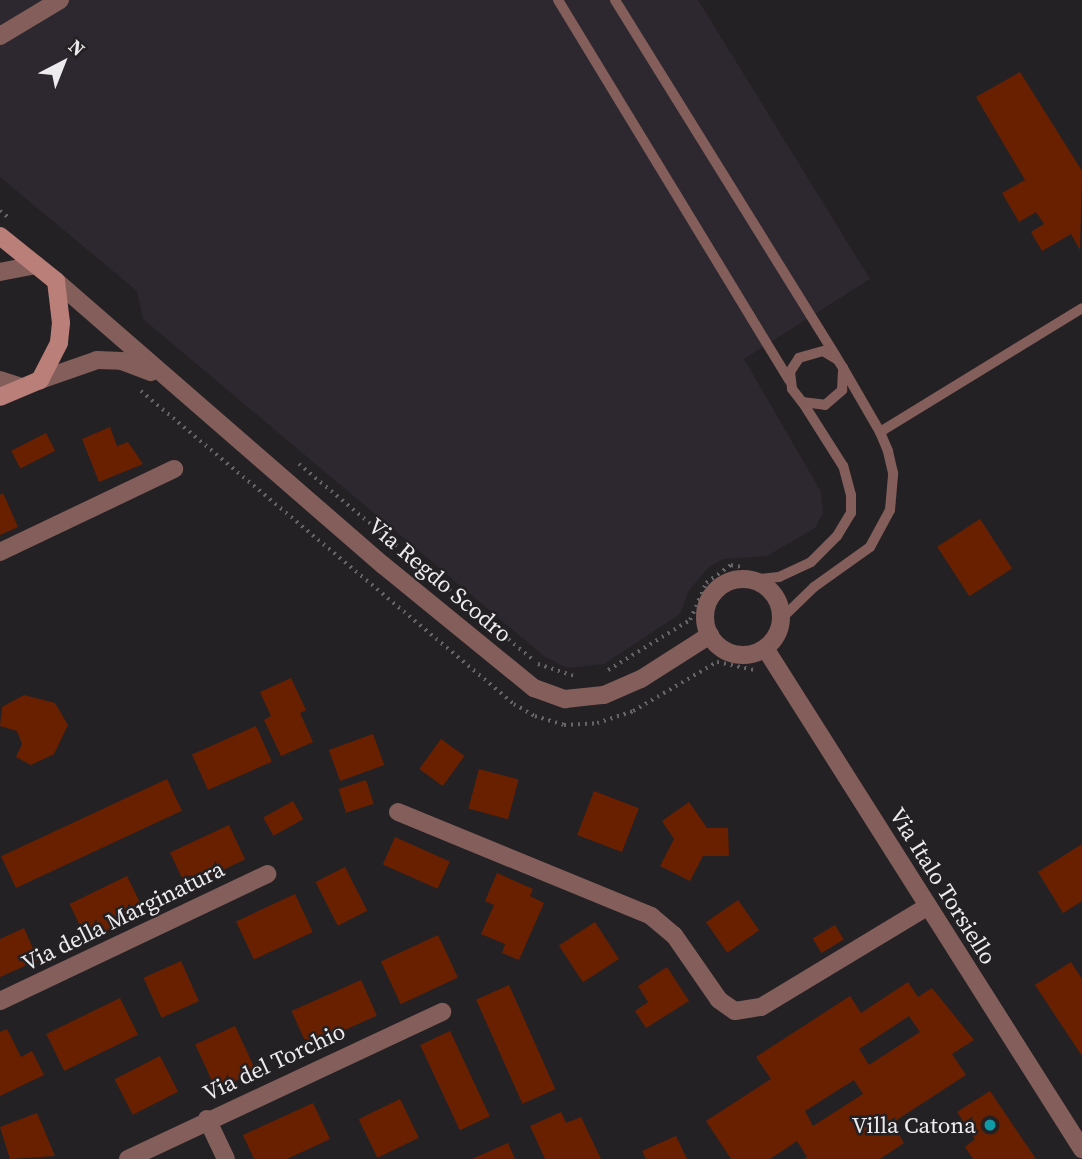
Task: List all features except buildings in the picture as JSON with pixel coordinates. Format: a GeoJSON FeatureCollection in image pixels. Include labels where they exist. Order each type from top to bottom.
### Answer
{"type":"FeatureCollection","features":[{"type":"Feature","properties":{"kind":"street"},"geometry":{"type":"LineString","coordinates":[[0,36],[60,0]]}},
{"type":"Feature","properties":{"kind":"street"},"geometry":{"type":"LineString","coordinates":[[0,236],[56,281],[60,334],[40,380],[0,397]]}},
{"type":"Feature","properties":{"kind":"street"},"geometry":{"type":"LineString","coordinates":[[0,272],[36,265]]}},
{"type":"Feature","properties":{"kind":"street","name":"Via Regdo Scodro"},"geometry":{"type":"LineString","coordinates":[[56,281],[462,632],[540,691],[572,699],[604,695],[641,679],[710,635]]}},
{"type":"Feature","properties":{"kind":"street","name":"Via Regdo Scodro"},"geometry":{"type":"LineString","coordinates":[[40,380],[106,359],[128,363],[170,381]]}},
{"type":"Feature","properties":{"kind":"street"},"geometry":{"type":"LineString","coordinates":[[0,380],[21,387]]}},
{"type":"Feature","properties":{"kind":"street"},"geometry":{"type":"LineString","coordinates":[[0,552],[174,469]]}},
{"type":"Feature","properties":{"kind":"street"},"geometry":{"type":"LineString","coordinates":[[748,574],[776,598],[781,619],[765,648],[753,653],[728,652],[710,635],[705,623],[709,599],[727,582],[748,574]]}},
{"type":"Feature","properties":{"kind":"street","name":"Via Italo Torsiello"},"geometry":{"type":"LineString","coordinates":[[765,648],[1082,1149]]}},
{"type":"Feature","properties":{"kind":"street"},"geometry":{"type":"LineString","coordinates":[[398,812],[657,920],[679,940],[719,1000],[735,1011],[761,1007],[927,907]]}},
{"type":"Feature","properties":{"kind":"street","name":"Via della Marginatura"},"geometry":{"type":"LineString","coordinates":[[0,1002],[267,874]]}},
{"type":"Feature","properties":{"kind":"street","name":"Via del Torchio"},"geometry":{"type":"LineString","coordinates":[[128,1159],[207,1119],[442,1012]]}},
{"type":"Feature","properties":{"kind":"street"},"geometry":{"type":"LineString","coordinates":[[207,1119],[226,1159]]}},
{"type":"Feature","properties":{"kind":"lane"},"geometry":{"type":"LineString","coordinates":[[558,0],[843,466],[851,513],[838,536],[811,562],[779,577],[748,574]]}},
{"type":"Feature","properties":{"kind":"lane"},"geometry":{"type":"LineString","coordinates":[[615,0],[880,432],[893,473],[893,492],[883,527],[858,558],[814,587],[781,619]]}},
{"type":"Feature","properties":{"kind":"lane"},"geometry":{"type":"LineString","coordinates":[[880,432],[1082,308]]}},
{"type":"Feature","properties":{"kind":"lane"},"geometry":{"type":"LineString","coordinates":[[790,380],[793,364],[806,353],[823,351],[840,364],[845,383],[832,402],[817,407],[802,402]]}},
{"type":"Feature","properties":{"kind":"path"},"geometry":{"type":"LineString","coordinates":[[0,211],[11,220]]}},
{"type":"Feature","properties":{"kind":"path"},"geometry":{"type":"LineString","coordinates":[[297,461],[540,665],[559,673],[587,677]]}},
{"type":"Feature","properties":{"kind":"path"},"geometry":{"type":"LineString","coordinates":[[598,674],[690,620],[706,583],[731,565],[748,574]]}},
{"type":"Feature","properties":{"kind":"shaded area"},"geometry":{"type":"Polygon","coordinates":[[[0,0],[698,0],[870,279],[744,359],[821,492],[823,513],[815,528],[767,556],[723,559],[709,567],[689,590],[680,614],[604,664],[567,668],[544,656],[143,319],[137,291],[0,177],[0,0]]]}},
{"type":"Feature","properties":{"kind":"place","name":"Villa Catona"},"geometry":{"type":"Point","coordinates":[990,1125]}}]}
